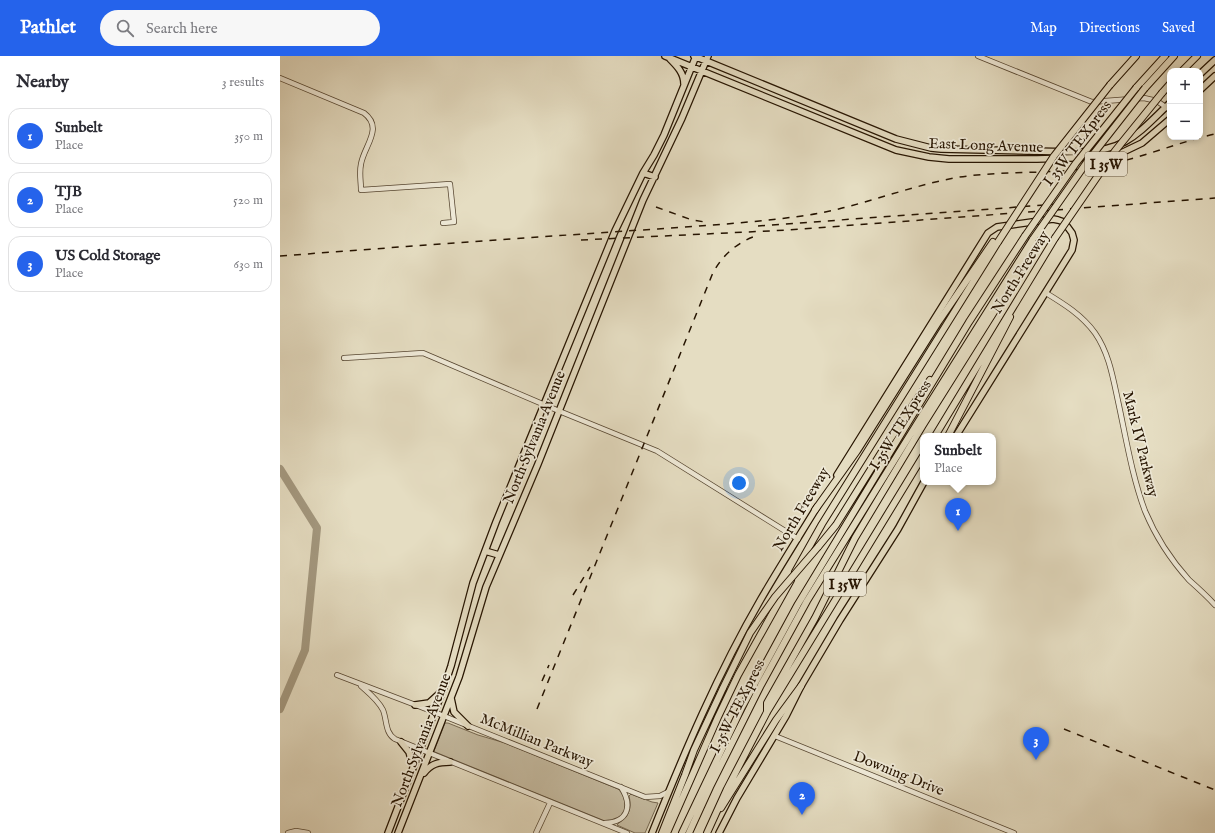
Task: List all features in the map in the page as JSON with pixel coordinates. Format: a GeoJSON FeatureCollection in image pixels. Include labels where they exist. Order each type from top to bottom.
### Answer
{"type":"FeatureCollection","features":[{"type":"Feature","properties":{"kind":"highway","name":"I 35W"},"geometry":{"type":"LineString","coordinates":[[995,242],[1000,231],[1009,224],[1054,156],[1110,85],[1136,56]]}},
{"type":"Feature","properties":{"kind":"highway","name":"I 35W TEXpress"},"geometry":{"type":"LineString","coordinates":[[682,833],[742,707],[788,621],[969,322],[1025,236],[1076,163],[1136,88],[1165,56]]}},
{"type":"Feature","properties":{"kind":"highway","name":"I 35W TEXpress"},"geometry":{"type":"LineString","coordinates":[[690,833],[710,787],[761,685],[807,601],[927,407],[1054,207],[1145,88],[1174,56]]}},
{"type":"Feature","properties":{"kind":"highway"},"geometry":{"type":"LineString","coordinates":[[1185,68],[1197,56]]}},
{"type":"Feature","properties":{"kind":"highway","name":"North Freeway"},"geometry":{"type":"LineString","coordinates":[[937,433],[1055,238],[1115,151],[1167,87]]}},
{"type":"Feature","properties":{"kind":"highway"},"geometry":{"type":"LineString","coordinates":[[767,712],[767,703],[815,618],[855,538],[1016,277],[1035,239]]}},
{"type":"Feature","properties":{"kind":"highway"},"geometry":{"type":"LineString","coordinates":[[815,510],[857,451],[939,321],[995,242]]}},
{"type":"Feature","properties":{"kind":"highway","name":"North Freeway"},"geometry":{"type":"LineString","coordinates":[[667,833],[735,682],[804,555],[995,242]]}},
{"type":"Feature","properties":{"kind":"highway"},"geometry":{"type":"LineString","coordinates":[[950,433],[1007,324],[1015,304]]}},
{"type":"Feature","properties":{"kind":"highway"},"geometry":{"type":"LineString","coordinates":[[662,833],[694,750],[722,688],[742,648],[758,621],[775,597],[836,525],[884,448],[969,322]]}},
{"type":"Feature","properties":{"kind":"highway","name":"I 35W"},"geometry":{"type":"LineString","coordinates":[[707,833],[727,789],[767,712],[920,461]]}},
{"type":"Feature","properties":{"kind":"highway"},"geometry":{"type":"LineString","coordinates":[[716,814],[723,806],[776,720],[801,686]]}},
{"type":"Feature","properties":{"kind":"main road","name":"East Long Avenue"},"geometry":{"type":"LineString","coordinates":[[695,56],[707,58],[896,140],[941,149],[1089,152],[1114,148],[1139,133],[1167,109]]}},
{"type":"Feature","properties":{"kind":"main road","name":"North Sylvania Avenue"},"geometry":{"type":"LineString","coordinates":[[388,833],[444,687],[451,666],[468,598],[485,550],[615,232],[643,173],[664,135],[695,56]]}},
{"type":"Feature","properties":{"kind":"main road","name":"East Long Avenue"},"geometry":{"type":"LineString","coordinates":[[667,57],[896,150],[940,158],[1088,158],[1119,154],[1142,143],[1167,122]]}},
{"type":"Feature","properties":{"kind":"main road"},"geometry":{"type":"LineString","coordinates":[[667,57],[681,72],[684,80],[683,88]]}},
{"type":"Feature","properties":{"kind":"main road","name":"North Sylvania Avenue"},"geometry":{"type":"LineString","coordinates":[[398,833],[459,677],[472,638],[486,587],[559,412],[619,257],[643,200],[682,118],[707,58]]}},
{"type":"Feature","properties":{"kind":"main road"},"geometry":{"type":"LineString","coordinates":[[1203,71],[1215,60]]}},
{"type":"Feature","properties":{"kind":"main road"},"geometry":{"type":"LineString","coordinates":[[1203,87],[1215,76]]}},
{"type":"Feature","properties":{"kind":"main road"},"geometry":{"type":"LineString","coordinates":[[819,119],[823,109]]}},
{"type":"Feature","properties":{"kind":"main road"},"geometry":{"type":"LineString","coordinates":[[997,151],[997,159]]}},
{"type":"Feature","properties":{"kind":"main road"},"geometry":{"type":"LineString","coordinates":[[1038,151],[1038,159]]}},
{"type":"Feature","properties":{"kind":"main road"},"geometry":{"type":"LineString","coordinates":[[643,173],[655,177]]}},
{"type":"Feature","properties":{"kind":"main road","name":"North Freeway"},"geometry":{"type":"LineString","coordinates":[[652,833],[668,792],[707,705],[761,599],[931,323],[988,234],[997,227],[1053,220],[1064,222],[1069,228],[1074,240],[1072,250],[958,433]]}},
{"type":"Feature","properties":{"kind":"main road"},"geometry":{"type":"LineString","coordinates":[[719,833],[737,798],[775,736],[801,686],[840,620],[898,530],[922,485]]}},
{"type":"Feature","properties":{"kind":"main road"},"geometry":{"type":"LineString","coordinates":[[485,550],[499,556]]}},
{"type":"Feature","properties":{"kind":"main road"},"geometry":{"type":"LineString","coordinates":[[415,705],[429,703],[444,687]]}},
{"type":"Feature","properties":{"kind":"main road"},"geometry":{"type":"LineString","coordinates":[[451,696],[454,712],[468,726]]}},
{"type":"Feature","properties":{"kind":"main road"},"geometry":{"type":"LineString","coordinates":[[401,742],[409,752],[414,766]]}},
{"type":"Feature","properties":{"kind":"main road"},"geometry":{"type":"LineString","coordinates":[[421,776],[428,768],[437,762],[450,762]]}},
{"type":"Feature","properties":{"kind":"street"},"geometry":{"type":"LineString","coordinates":[[978,56],[1092,102],[1144,98],[1157,101],[1167,106]]}},
{"type":"Feature","properties":{"kind":"street"},"geometry":{"type":"LineString","coordinates":[[280,78],[369,116],[373,127],[373,133],[360,166],[361,190],[450,184],[454,222],[443,223]]}},
{"type":"Feature","properties":{"kind":"street","name":"Mark IV Parkway"},"geometry":{"type":"LineString","coordinates":[[1046,293],[1080,316],[1095,332],[1102,343],[1113,375],[1135,480],[1145,511],[1173,561],[1189,580],[1215,605]]}},
{"type":"Feature","properties":{"kind":"street"},"geometry":{"type":"LineString","coordinates":[[344,358],[423,353],[559,412],[657,451],[798,539]]}},
{"type":"Feature","properties":{"kind":"street","name":"McMillian Parkway"},"geometry":{"type":"LineString","coordinates":[[337,675],[434,712],[645,797],[660,796],[668,792]]}},
{"type":"Feature","properties":{"kind":"street"},"geometry":{"type":"LineString","coordinates":[[359,684],[373,697],[383,710],[389,733],[392,737],[420,750],[627,833]]}},
{"type":"Feature","properties":{"kind":"street","name":"Downing Drive"},"geometry":{"type":"LineString","coordinates":[[775,736],[1014,833]]}},
{"type":"Feature","properties":{"kind":"street"},"geometry":{"type":"LineString","coordinates":[[601,823],[618,821],[626,812],[628,805],[627,799],[621,787]]}},
{"type":"Feature","properties":{"kind":"street"},"geometry":{"type":"LineString","coordinates":[[536,833],[550,803]]}},
{"type":"Feature","properties":{"kind":"street"},"geometry":{"type":"LineString","coordinates":[[288,833],[296,831],[308,833]]}},
{"type":"Feature","properties":{"kind":"shaded area"},"geometry":{"type":"Polygon","coordinates":[[[445,723],[505,743],[618,789],[625,801],[623,814],[620,818],[615,820],[605,821],[435,752],[434,751],[445,723]]]}},
{"type":"Feature","properties":{"kind":"shaded area"},"geometry":{"type":"Polygon","coordinates":[[[631,794],[658,803],[645,833],[635,833],[617,825],[628,814],[630,805],[629,796],[631,794]]]}},
{"type":"Feature","properties":{"kind":"waterway"},"geometry":{"type":"LineString","coordinates":[[280,469],[317,528],[305,650],[280,709]]}},
{"type":"Feature","properties":{"kind":"railway"},"geometry":{"type":"LineString","coordinates":[[280,256],[700,226],[802,216],[840,209],[916,187],[954,178],[989,174],[1061,171],[1096,167],[1126,160],[1215,134]]}},
{"type":"Feature","properties":{"kind":"railway"},"geometry":{"type":"LineString","coordinates":[[581,240],[788,230],[1215,198]]}},
{"type":"Feature","properties":{"kind":"railway"},"geometry":{"type":"LineString","coordinates":[[758,226],[1059,204]]}},
{"type":"Feature","properties":{"kind":"railway"},"geometry":{"type":"LineString","coordinates":[[656,207],[692,220],[705,222]]}},
{"type":"Feature","properties":{"kind":"railway"},"geometry":{"type":"LineString","coordinates":[[537,709],[712,275],[720,262],[731,250],[744,241],[759,235]]}},
{"type":"Feature","properties":{"kind":"railway"},"geometry":{"type":"LineString","coordinates":[[573,595],[590,567]]}},
{"type":"Feature","properties":{"kind":"railway"},"geometry":{"type":"LineString","coordinates":[[542,681],[549,665]]}},
{"type":"Feature","properties":{"kind":"railway"},"geometry":{"type":"LineString","coordinates":[[1064,729],[1215,790]]}},
{"type":"Feature","properties":{"kind":"place","name":"Sunbelt"},"geometry":{"type":"Point","coordinates":[958,531]}},
{"type":"Feature","properties":{"kind":"place","name":"US Cold Storage"},"geometry":{"type":"Point","coordinates":[1036,760]}},
{"type":"Feature","properties":{"kind":"place","name":"TJB"},"geometry":{"type":"Point","coordinates":[802,815]}}]}
